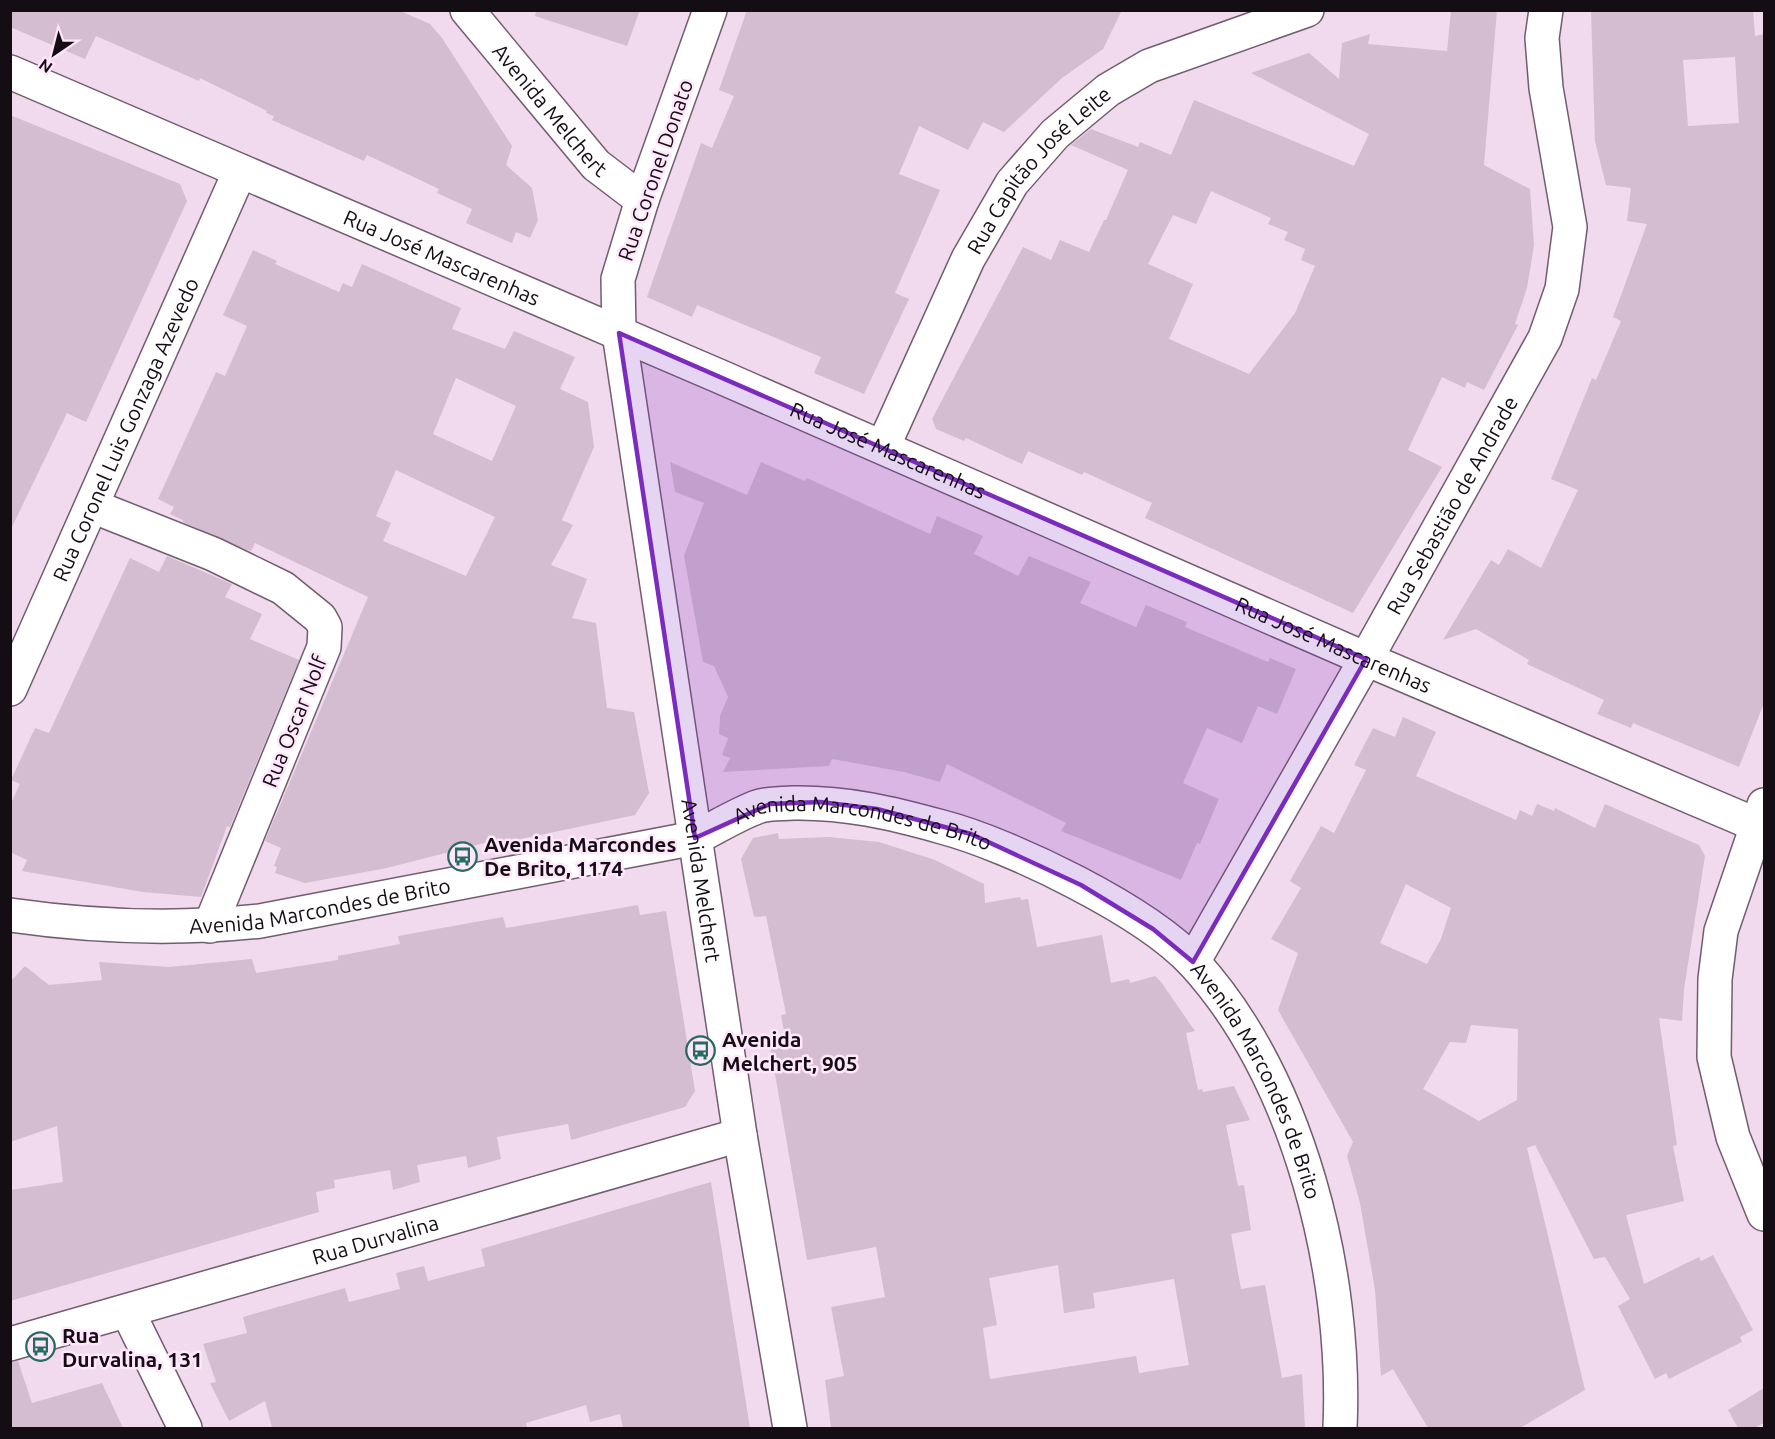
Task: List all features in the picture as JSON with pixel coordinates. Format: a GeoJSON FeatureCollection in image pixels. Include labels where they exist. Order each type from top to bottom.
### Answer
{"type":"FeatureCollection","features":[{"type":"Feature","properties":{"kind":"street","name":"Avenida Melchert"},"geometry":{"type":"LineString","coordinates":[[467,10],[596,165],[642,200]]}},
{"type":"Feature","properties":{"kind":"street","name":"Rua Coronel Donato"},"geometry":{"type":"LineString","coordinates":[[619,333],[618,279],[642,200],[710,10]]}},
{"type":"Feature","properties":{"kind":"street","name":"Rua Capitão José Leite"},"geometry":{"type":"LineString","coordinates":[[883,447],[968,259],[1012,183],[1054,134],[1108,90],[1149,66],[1307,10]]}},
{"type":"Feature","properties":{"kind":"street","name":"Rua Sebastião de Andrade"},"geometry":{"type":"LineString","coordinates":[[1193,962],[1366,659],[1545,338],[1563,289],[1570,227],[1546,88],[1542,38],[1546,10]]}},
{"type":"Feature","properties":{"kind":"street","name":"Rua José Mascarenhas"},"geometry":{"type":"LineString","coordinates":[[10,72],[883,447],[1366,659],[1762,819]]}},
{"type":"Feature","properties":{"kind":"street","name":"Rua Coronel Luis Gonzaga Azevedo"},"geometry":{"type":"LineString","coordinates":[[10,688],[240,171]]}},
{"type":"Feature","properties":{"kind":"street","name":"Avenida Melchert"},"geometry":{"type":"LineString","coordinates":[[619,333],[740,1135],[790,1428]]}},
{"type":"Feature","properties":{"kind":"street","name":"Rua Oscar Nolf"},"geometry":{"type":"LineString","coordinates":[[92,506],[213,554],[283,588],[311,608],[325,627],[324,647],[210,926]]}},
{"type":"Feature","properties":{"kind":"street","name":"Avenida Marcondes de Brito"},"geometry":{"type":"LineString","coordinates":[[10,915],[122,927],[210,926],[336,908],[695,838],[756,807],[770,804],[820,802],[877,809],[971,834],[1081,885],[1153,929],[1193,962],[1239,1020],[1282,1109],[1310,1180],[1327,1255],[1335,1311],[1342,1390],[1341,1428]]}},
{"type":"Feature","properties":{"kind":"street"},"geometry":{"type":"LineString","coordinates":[[1762,819],[1721,931],[1715,980],[1714,1058],[1733,1137],[1764,1214]]}},
{"type":"Feature","properties":{"kind":"street","name":"Rua Durvalina"},"geometry":{"type":"LineString","coordinates":[[10,1344],[740,1135]]}},
{"type":"Feature","properties":{"kind":"street"},"geometry":{"type":"LineString","coordinates":[[128,1312],[185,1428]]}},
{"type":"Feature","properties":{"kind":"highlighted area"},"geometry":{"type":"Polygon","coordinates":[[[619,333],[883,447],[1366,659],[1193,962],[1153,929],[1081,885],[971,834],[877,809],[820,802],[770,804],[695,838],[619,333]]]}},
{"type":"Feature","properties":{"kind":"building"},"geometry":{"type":"Polygon","coordinates":[[[10,10],[398,10],[430,24],[442,38],[512,146],[506,165],[532,188],[538,220],[530,238],[516,232],[512,243],[466,223],[472,209],[437,193],[439,189],[367,155],[364,161],[272,120],[274,116],[266,113],[267,111],[200,78],[199,81],[96,36],[85,59],[10,27],[10,10]]]}},
{"type":"Feature","properties":{"kind":"building"},"geometry":{"type":"Polygon","coordinates":[[[536,10],[640,10],[627,46],[535,16],[536,10]]]}},
{"type":"Feature","properties":{"kind":"building"},"geometry":{"type":"Polygon","coordinates":[[[747,10],[1122,10],[1103,49],[1062,78],[1004,132],[983,122],[968,150],[919,126],[899,174],[940,190],[895,293],[909,299],[864,394],[814,373],[821,357],[697,305],[692,317],[647,297],[701,143],[712,148],[734,96],[719,90],[747,10]]]}},
{"type":"Feature","properties":{"kind":"building"},"geometry":{"type":"Polygon","coordinates":[[[1451,10],[1497,10],[1484,165],[1530,189],[1534,245],[1527,288],[1515,324],[1518,325],[1484,390],[1467,382],[1465,388],[1442,377],[1408,450],[1442,467],[1353,613],[1145,518],[1152,503],[1084,472],[1082,475],[1028,451],[1022,464],[966,438],[964,441],[936,429],[932,419],[1023,247],[1051,260],[1060,240],[1089,252],[1106,220],[1128,170],[1071,145],[1091,129],[1138,147],[1140,142],[1171,155],[1194,100],[1354,166],[1369,134],[1251,73],[1309,53],[1339,79],[1342,43],[1370,34],[1368,44],[1447,51],[1451,10]],[[1211,191],[1196,224],[1173,215],[1148,264],[1193,284],[1169,339],[1249,374],[1295,313],[1315,266],[1301,260],[1305,249],[1284,240],[1288,232],[1268,224],[1271,218],[1211,191]]]}},
{"type":"Feature","properties":{"kind":"building"},"geometry":{"type":"Polygon","coordinates":[[[1591,10],[1753,10],[1755,36],[1764,34],[1764,703],[1739,767],[1633,723],[1631,728],[1597,714],[1604,700],[1527,664],[1529,660],[1476,629],[1443,640],[1491,560],[1499,565],[1508,549],[1541,568],[1578,490],[1551,479],[1592,378],[1596,380],[1621,321],[1613,317],[1647,224],[1627,221],[1631,188],[1606,185],[1595,141],[1591,10]],[[1735,57],[1683,60],[1688,126],[1739,123],[1735,57]]]}},
{"type":"Feature","properties":{"kind":"building"},"geometry":{"type":"Polygon","coordinates":[[[10,115],[180,184],[187,201],[86,422],[67,413],[10,531],[10,115]]]}},
{"type":"Feature","properties":{"kind":"building"},"geometry":{"type":"Polygon","coordinates":[[[253,250],[277,261],[275,264],[339,292],[343,283],[352,287],[362,264],[461,308],[452,329],[505,349],[514,331],[575,357],[560,389],[588,402],[594,447],[562,520],[573,525],[551,565],[587,579],[572,618],[596,623],[607,708],[634,712],[649,793],[635,815],[502,843],[500,839],[387,868],[305,883],[275,873],[277,867],[274,866],[281,848],[265,841],[368,597],[255,543],[251,551],[247,550],[183,522],[170,514],[174,507],[158,499],[216,372],[225,376],[247,326],[223,315],[253,250]],[[456,378],[433,434],[492,461],[516,406],[456,378]],[[396,470],[376,516],[391,523],[383,541],[466,576],[495,517],[396,470]]]}},
{"type":"Feature","properties":{"kind":"building"},"geometry":{"type":"Polygon","coordinates":[[[670,462],[747,495],[761,462],[805,481],[807,478],[930,534],[937,516],[983,536],[974,554],[1018,576],[1029,556],[1091,582],[1080,603],[1136,627],[1146,605],[1187,622],[1185,627],[1268,662],[1270,658],[1296,669],[1277,714],[1258,706],[1242,743],[1207,728],[1183,783],[1219,799],[1200,844],[1197,843],[1181,880],[1061,831],[1066,823],[947,764],[940,782],[904,772],[832,759],[829,766],[723,772],[730,758],[722,755],[728,738],[719,734],[720,716],[728,697],[714,666],[703,662],[684,556],[704,503],[675,492],[670,462]]]}},
{"type":"Feature","properties":{"kind":"building"},"geometry":{"type":"Polygon","coordinates":[[[167,556],[232,584],[225,597],[262,614],[250,639],[299,660],[230,827],[227,826],[201,897],[143,892],[22,871],[27,860],[10,852],[10,805],[20,784],[11,780],[35,728],[49,733],[130,558],[159,572],[167,556]]]}},
{"type":"Feature","properties":{"kind":"building"},"geometry":{"type":"Polygon","coordinates":[[[1403,717],[1436,732],[1416,776],[1516,820],[1520,810],[1532,816],[1537,804],[1554,811],[1555,808],[1595,828],[1605,804],[1699,845],[1705,856],[1684,989],[1682,1021],[1659,1018],[1677,1145],[1673,1146],[1684,1201],[1626,1215],[1644,1284],[1699,1257],[1701,1261],[1713,1255],[1753,1330],[1740,1337],[1742,1342],[1669,1379],[1666,1373],[1655,1379],[1618,1306],[1630,1299],[1605,1257],[1594,1259],[1535,1145],[1527,1148],[1585,1390],[1520,1428],[1428,1428],[1393,1369],[1381,1376],[1375,1290],[1360,1203],[1347,1156],[1353,1142],[1278,1010],[1298,953],[1271,939],[1301,888],[1290,881],[1321,826],[1334,833],[1366,770],[1354,765],[1373,728],[1395,737],[1403,717]],[[1406,884],[1380,943],[1427,964],[1441,939],[1451,908],[1406,884]],[[1471,1025],[1466,1043],[1450,1042],[1423,1089],[1479,1121],[1517,1100],[1518,1029],[1471,1025]]]}},
{"type":"Feature","properties":{"kind":"building"},"geometry":{"type":"Polygon","coordinates":[[[778,833],[779,839],[829,837],[879,842],[935,860],[984,884],[985,903],[1020,897],[1021,900],[1028,899],[1037,947],[1102,935],[1111,983],[1129,979],[1130,983],[1155,976],[1161,982],[1195,1031],[1186,1033],[1198,1090],[1202,1089],[1203,1092],[1234,1086],[1250,1120],[1226,1125],[1238,1186],[1244,1185],[1251,1230],[1231,1234],[1241,1289],[1265,1285],[1282,1378],[1302,1374],[1305,1428],[831,1428],[825,1380],[844,1376],[831,1307],[885,1297],[876,1247],[807,1260],[769,1039],[785,1036],[781,1015],[786,1014],[766,916],[754,917],[741,859],[753,838],[778,833]],[[1058,1265],[989,1278],[997,1325],[983,1328],[990,1379],[1136,1356],[1139,1373],[1189,1365],[1174,1279],[1093,1293],[1095,1308],[1064,1313],[1058,1265]]]}},
{"type":"Feature","properties":{"kind":"building"},"geometry":{"type":"Polygon","coordinates":[[[638,905],[640,915],[666,911],[695,1091],[685,1107],[571,1140],[568,1124],[497,1137],[501,1159],[468,1168],[466,1156],[417,1165],[420,1182],[393,1190],[390,1170],[334,1180],[335,1188],[316,1192],[319,1212],[10,1301],[10,1190],[63,1182],[57,1126],[10,1142],[10,982],[25,966],[49,985],[102,980],[99,962],[169,967],[252,959],[256,973],[338,960],[338,956],[400,944],[398,936],[503,917],[506,928],[638,905]]]}},
{"type":"Feature","properties":{"kind":"building"},"geometry":{"type":"Polygon","coordinates":[[[711,1182],[750,1428],[623,1428],[620,1414],[590,1422],[586,1405],[526,1423],[527,1428],[272,1428],[265,1401],[229,1421],[210,1383],[216,1382],[203,1344],[247,1333],[243,1317],[345,1288],[349,1302],[400,1289],[396,1273],[424,1266],[428,1281],[485,1266],[481,1249],[711,1182]]]}},
{"type":"Feature","properties":{"kind":"building"},"geometry":{"type":"Polygon","coordinates":[[[18,1361],[32,1403],[102,1383],[123,1428],[10,1428],[10,1362],[18,1361]]]}},
{"type":"Feature","properties":{"kind":"building"},"geometry":{"type":"Polygon","coordinates":[[[1764,1388],[1764,1423],[1754,1428],[1738,1428],[1728,1410],[1764,1388]]]}},
{"type":"Feature","properties":{"kind":"place","name":"Avenida Marcondes De Brito, 1174"},"geometry":{"type":"Point","coordinates":[463,856]}},
{"type":"Feature","properties":{"kind":"place","name":"Avenida Melchert, 905"},"geometry":{"type":"Point","coordinates":[701,1051]}},
{"type":"Feature","properties":{"kind":"place","name":"Rua Durvalina, 131"},"geometry":{"type":"Point","coordinates":[41,1347]}}]}
